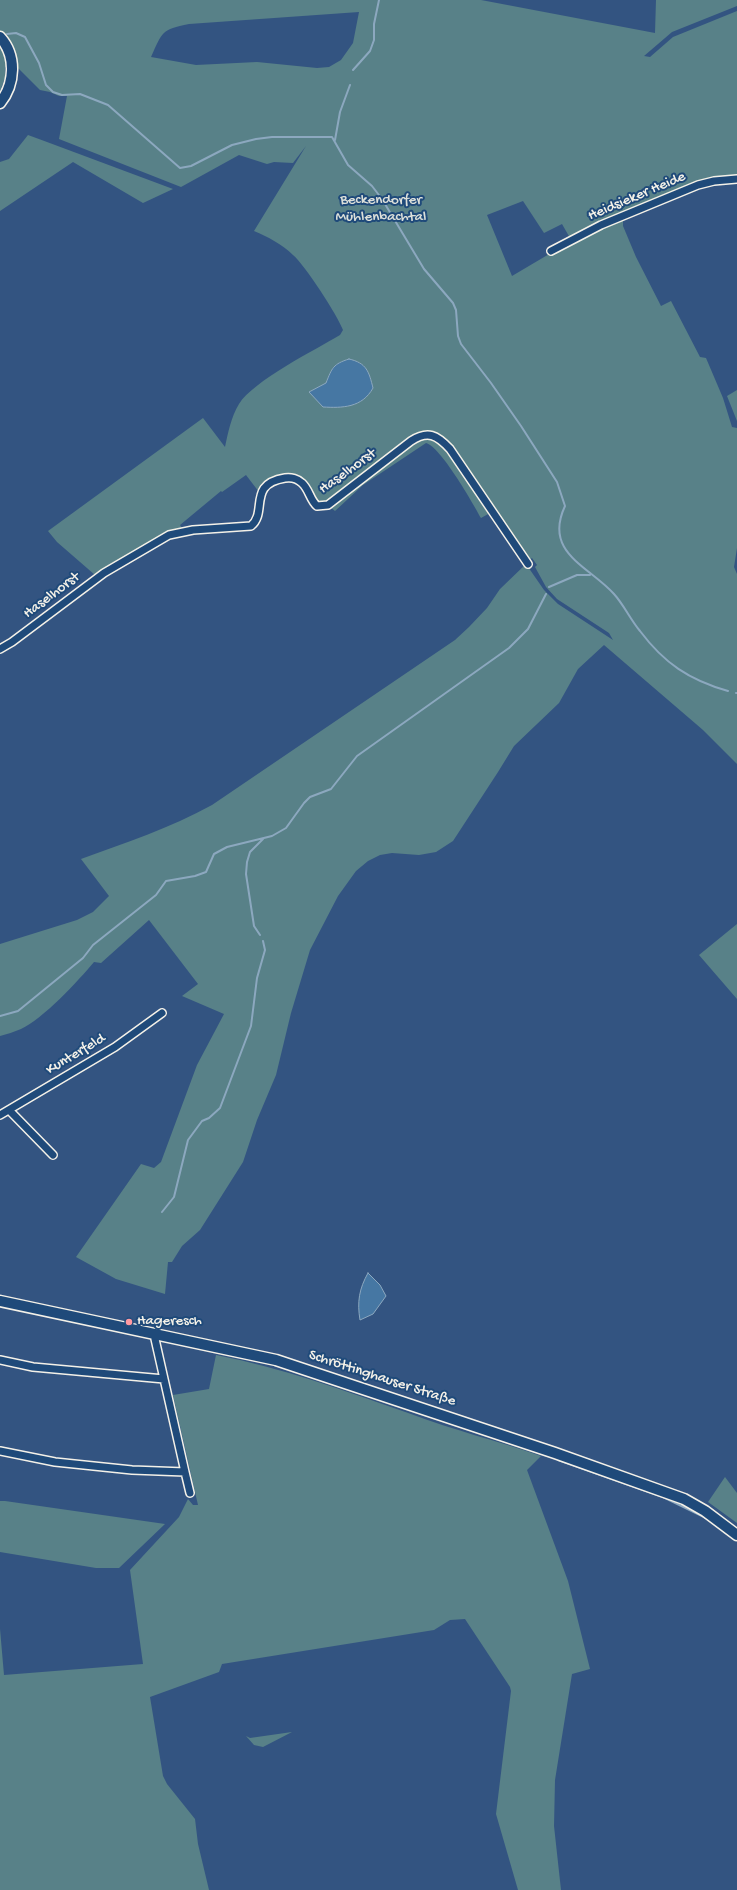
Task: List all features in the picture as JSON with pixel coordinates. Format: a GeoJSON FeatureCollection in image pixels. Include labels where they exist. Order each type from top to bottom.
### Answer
{"type":"FeatureCollection","features":[{"type":"Feature","properties":{"kind":"main road"},"geometry":{"type":"LineString","coordinates":[[0,37],[9,51],[12,63],[10,84],[0,103]]}},
{"type":"Feature","properties":{"kind":"main road","name":"Schröttinghauser Straße"},"geometry":{"type":"LineString","coordinates":[[0,1301],[276,1360],[548,1450],[684,1499],[705,1511],[737,1535]]}},
{"type":"Feature","properties":{"kind":"street","name":"Heidsieker Heide"},"geometry":{"type":"LineString","coordinates":[[551,251],[601,225],[698,185],[714,181],[737,179]]}},
{"type":"Feature","properties":{"kind":"street","name":"Haselhorst"},"geometry":{"type":"LineString","coordinates":[[0,649],[12,642],[104,573],[169,535],[193,530],[251,526],[257,516],[262,492],[272,482],[289,478],[296,479],[305,486],[317,506],[328,505],[410,441],[422,434],[434,436],[450,449],[528,564]]}},
{"type":"Feature","properties":{"kind":"street","name":"Kunterfeld"},"geometry":{"type":"LineString","coordinates":[[0,1115],[115,1047],[162,1013]]}},
{"type":"Feature","properties":{"kind":"street"},"geometry":{"type":"LineString","coordinates":[[9,1110],[53,1155]]}},
{"type":"Feature","properties":{"kind":"street"},"geometry":{"type":"LineString","coordinates":[[155,1334],[155,1340],[190,1492]]}},
{"type":"Feature","properties":{"kind":"street"},"geometry":{"type":"LineString","coordinates":[[0,1360],[33,1366],[164,1379]]}},
{"type":"Feature","properties":{"kind":"street"},"geometry":{"type":"LineString","coordinates":[[0,1451],[55,1462],[132,1470],[185,1472]]}},
{"type":"Feature","properties":{"kind":"green space","name":"Beckendorfer Mühlenbachtal"},"geometry":{"type":"Polygon","coordinates":[[[0,0],[481,0],[655,33],[656,0],[737,0],[737,6],[672,32],[644,56],[650,57],[673,37],[737,11],[737,176],[722,177],[570,238],[562,224],[544,233],[523,201],[487,215],[512,276],[556,250],[623,219],[623,226],[636,257],[661,306],[671,301],[700,357],[706,358],[723,398],[732,427],[737,428],[737,548],[734,567],[737,574],[737,764],[703,730],[604,645],[578,669],[559,703],[514,746],[453,841],[436,852],[419,855],[392,853],[380,855],[368,861],[356,871],[338,896],[310,950],[291,1013],[276,1075],[257,1120],[243,1162],[200,1230],[182,1246],[172,1262],[168,1262],[165,1294],[116,1279],[76,1257],[141,1164],[154,1168],[161,1162],[197,1065],[224,1014],[182,996],[198,984],[149,920],[101,963],[94,962],[70,989],[39,1017],[21,1029],[0,1036],[0,944],[77,920],[93,912],[109,896],[81,859],[164,828],[212,805],[455,640],[487,608],[500,589],[526,564],[544,590],[558,604],[613,640],[609,633],[557,599],[546,587],[535,567],[537,565],[532,558],[529,560],[444,439],[429,432],[419,432],[334,500],[318,505],[303,481],[289,475],[259,492],[246,475],[222,492],[221,491],[180,525],[183,530],[167,534],[95,575],[57,542],[48,531],[203,418],[225,447],[234,414],[246,395],[271,376],[340,335],[343,330],[321,291],[298,261],[280,244],[254,231],[306,146],[293,163],[274,162],[267,164],[239,155],[181,187],[59,139],[67,96],[59,96],[40,90],[17,67],[5,67],[5,78],[0,91],[0,0]],[[359,12],[189,24],[173,28],[164,33],[151,57],[196,65],[257,62],[317,68],[329,67],[341,60],[353,43],[359,12]]]}},
{"type":"Feature","properties":{"kind":"green space"},"geometry":{"type":"Polygon","coordinates":[[[28,135],[173,189],[143,203],[73,162],[0,211],[0,162],[9,159],[28,135]]]}},
{"type":"Feature","properties":{"kind":"green space"},"geometry":{"type":"Polygon","coordinates":[[[737,390],[737,421],[727,396],[737,390]]]}},
{"type":"Feature","properties":{"kind":"green space"},"geometry":{"type":"Polygon","coordinates":[[[432,437],[445,447],[490,513],[481,518],[464,488],[447,464],[432,446],[426,443],[363,485],[335,511],[330,507],[416,439],[432,437]]]}},
{"type":"Feature","properties":{"kind":"green space"},"geometry":{"type":"Polygon","coordinates":[[[737,924],[737,999],[699,955],[737,924]]]}},
{"type":"Feature","properties":{"kind":"green space"},"geometry":{"type":"Polygon","coordinates":[[[216,1355],[290,1373],[443,1425],[541,1456],[527,1470],[568,1581],[590,1669],[572,1674],[555,1780],[554,1826],[561,1890],[518,1890],[496,1814],[511,1691],[510,1687],[465,1619],[450,1620],[434,1630],[222,1664],[219,1672],[150,1697],[163,1776],[167,1784],[195,1819],[198,1844],[209,1890],[0,1890],[0,1629],[4,1675],[143,1664],[130,1570],[179,1517],[188,1499],[193,1505],[198,1505],[173,1395],[209,1389],[216,1355]]]}},
{"type":"Feature","properties":{"kind":"green space"},"geometry":{"type":"Polygon","coordinates":[[[725,1477],[737,1493],[737,1523],[708,1502],[725,1477]]]}},
{"type":"Feature","properties":{"kind":"green space"},"geometry":{"type":"Polygon","coordinates":[[[0,1501],[165,1524],[119,1568],[96,1568],[0,1552],[0,1501]]]}},
{"type":"Feature","properties":{"kind":"green space"},"geometry":{"type":"Polygon","coordinates":[[[292,1732],[263,1747],[254,1745],[246,1736],[250,1738],[292,1732]]]}},
{"type":"Feature","properties":{"kind":"water"},"geometry":{"type":"Polygon","coordinates":[[[349,359],[360,363],[366,369],[373,388],[363,400],[357,403],[344,407],[323,407],[309,392],[326,383],[334,367],[349,359]]]}},
{"type":"Feature","properties":{"kind":"water"},"geometry":{"type":"Polygon","coordinates":[[[368,1273],[380,1285],[386,1296],[373,1314],[360,1320],[360,1296],[368,1273]]]}},
{"type":"Feature","properties":{"kind":"waterway"},"geometry":{"type":"LineString","coordinates":[[353,70],[370,51],[374,40],[374,24],[379,0]]}},
{"type":"Feature","properties":{"kind":"waterway"},"geometry":{"type":"LineString","coordinates":[[7,34],[16,33],[25,37],[39,63],[46,85],[53,92],[62,95],[80,94],[108,105],[180,168],[191,166],[232,145],[256,139],[272,137],[332,137],[348,165],[372,186],[382,199],[424,269],[453,303],[456,310],[458,336],[461,344],[521,426],[557,482],[565,506],[560,522],[560,536],[564,547],[572,557],[614,594],[636,626],[658,652],[668,661],[689,676],[714,687],[728,691]]}},
{"type":"Feature","properties":{"kind":"waterway"},"geometry":{"type":"LineString","coordinates":[[335,140],[340,112],[350,85]]}},
{"type":"Feature","properties":{"kind":"waterway"},"geometry":{"type":"LineString","coordinates":[[549,587],[577,575],[590,575]]}},
{"type":"Feature","properties":{"kind":"waterway"},"geometry":{"type":"LineString","coordinates":[[0,1016],[18,1011],[83,958],[93,945],[156,895],[166,881],[195,876],[206,872],[214,854],[227,847],[272,836],[286,828],[304,803],[310,797],[331,789],[357,756],[509,648],[528,629],[546,594]]}},
{"type":"Feature","properties":{"kind":"waterway"},"geometry":{"type":"LineString","coordinates":[[260,935],[254,926],[246,874],[250,852],[263,839]]}},
{"type":"Feature","properties":{"kind":"waterway"},"geometry":{"type":"LineString","coordinates":[[162,1212],[174,1197],[188,1140],[202,1121],[209,1118],[220,1108],[251,1026],[257,978],[265,950],[263,941]]}},
{"type":"Feature","properties":{"kind":"waterway"},"geometry":{"type":"LineString","coordinates":[[558,1460],[663,1497],[706,1518]]}},
{"type":"Feature","properties":{"kind":"place","name":"Hageresch"},"geometry":{"type":"Point","coordinates":[129,1322]}}]}
